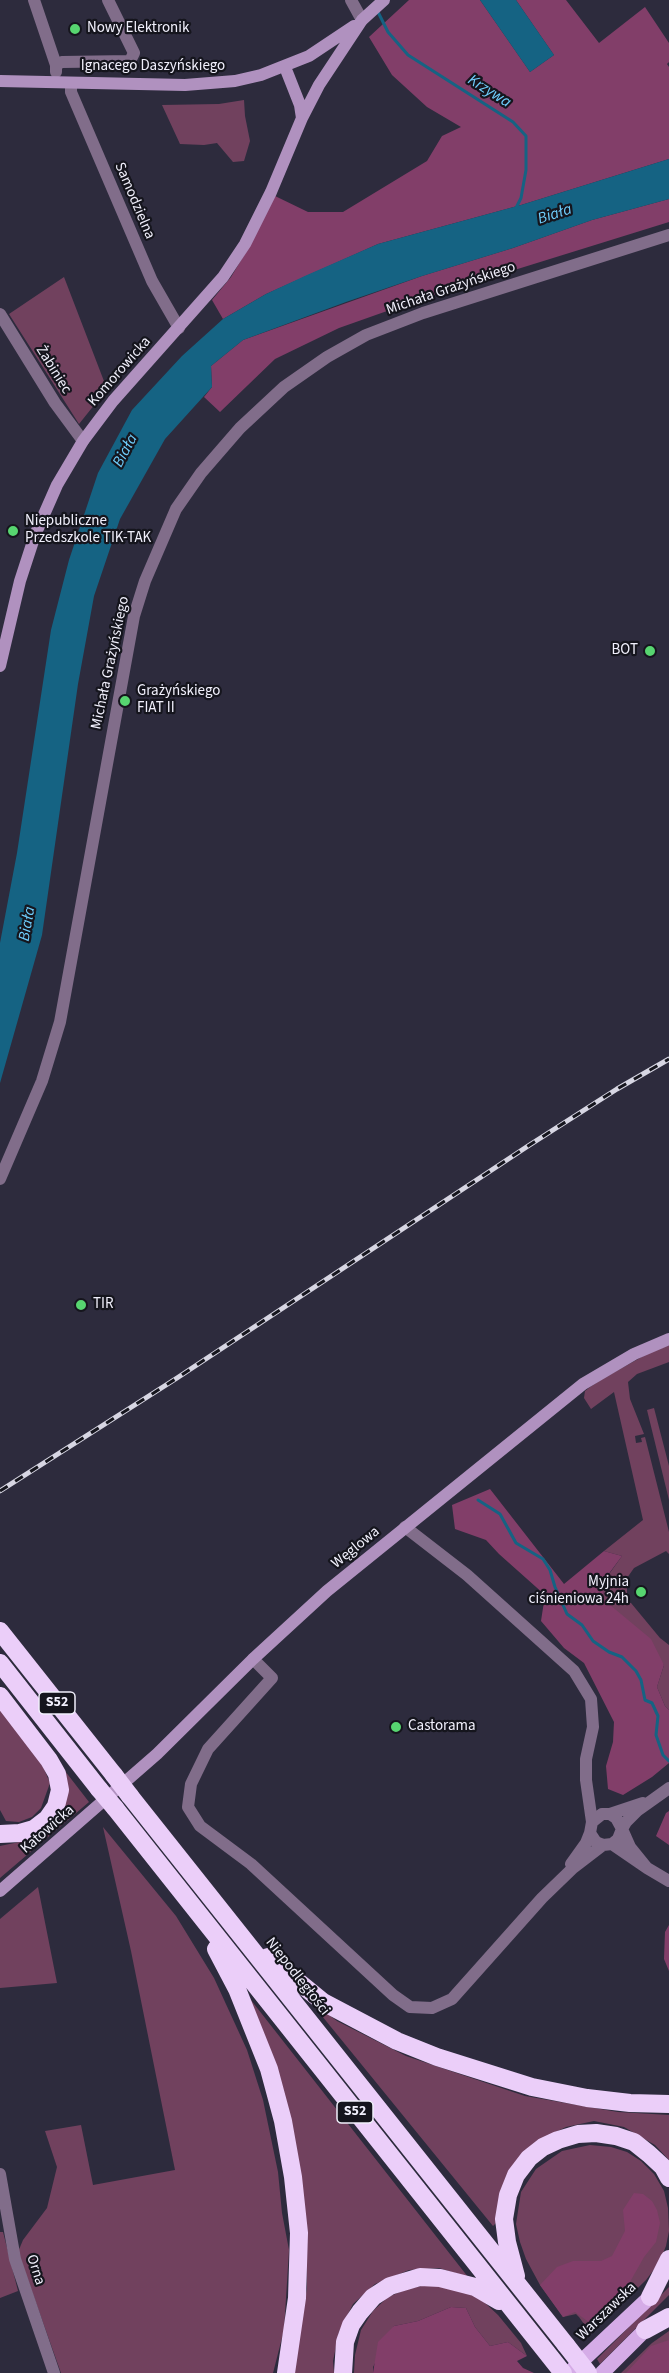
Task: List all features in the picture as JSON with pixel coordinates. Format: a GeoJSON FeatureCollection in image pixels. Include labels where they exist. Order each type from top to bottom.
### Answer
{"type":"FeatureCollection","features":[{"type":"Feature","properties":{"kind":"highway","name":"Niepodległości"},"geometry":{"type":"LineString","coordinates":[[0,1631],[588,2373]]}},
{"type":"Feature","properties":{"kind":"highway","name":"S52"},"geometry":{"type":"LineString","coordinates":[[0,1663],[562,2373]]}},
{"type":"Feature","properties":{"kind":"highway"},"geometry":{"type":"LineString","coordinates":[[0,1696],[49,1760],[57,1774],[60,1790],[56,1806],[47,1819],[34,1829],[20,1833],[0,1834]]}},
{"type":"Feature","properties":{"kind":"highway"},"geometry":{"type":"LineString","coordinates":[[198,1913],[241,1999],[269,2069],[283,2121],[299,2233],[297,2298],[286,2373]]}},
{"type":"Feature","properties":{"kind":"highway"},"geometry":{"type":"LineString","coordinates":[[241,1935],[323,2002],[397,2041],[437,2057],[487,2074],[554,2091],[630,2103],[669,2104]]}},
{"type":"Feature","properties":{"kind":"highway"},"geometry":{"type":"LineString","coordinates":[[520,2287],[507,2242],[504,2219],[508,2195],[516,2175],[529,2158],[543,2147],[578,2134],[596,2133],[616,2136],[634,2142],[650,2154],[663,2167],[669,2178]]}},
{"type":"Feature","properties":{"kind":"highway"},"geometry":{"type":"LineString","coordinates":[[650,2297],[669,2259]]}},
{"type":"Feature","properties":{"kind":"highway"},"geometry":{"type":"LineString","coordinates":[[344,2373],[345,2342],[351,2325],[373,2297],[404,2280],[420,2277],[456,2281],[475,2287],[513,2311]]}},
{"type":"Feature","properties":{"kind":"highway"},"geometry":{"type":"LineString","coordinates":[[645,2330],[669,2317]]}},
{"type":"Feature","properties":{"kind":"main road","name":"Warszawska"},"geometry":{"type":"LineString","coordinates":[[569,2373],[650,2297]]}},
{"type":"Feature","properties":{"kind":"main road"},"geometry":{"type":"LineString","coordinates":[[602,2373],[645,2330]]}},
{"type":"Feature","properties":{"kind":"street"},"geometry":{"type":"LineString","coordinates":[[34,0],[56,65],[57,82]]}},
{"type":"Feature","properties":{"kind":"street"},"geometry":{"type":"LineString","coordinates":[[56,65],[62,62],[130,61],[134,53],[108,0]]}},
{"type":"Feature","properties":{"kind":"street"},"geometry":{"type":"LineString","coordinates":[[351,0],[364,18]]}},
{"type":"Feature","properties":{"kind":"street","name":"Komorowicka"},"geometry":{"type":"LineString","coordinates":[[0,666],[20,581],[35,535],[57,485],[83,441],[112,401],[223,277],[245,244],[271,192],[302,118],[319,85],[364,18],[384,0]]}},
{"type":"Feature","properties":{"kind":"street","name":"Ignacego Daszyńskiego"},"geometry":{"type":"LineString","coordinates":[[0,81],[208,85],[261,75],[285,67],[331,43],[364,18]]}},
{"type":"Feature","properties":{"kind":"street"},"geometry":{"type":"LineString","coordinates":[[285,67],[300,105],[302,118]]}},
{"type":"Feature","properties":{"kind":"street","name":"Samodzielna"},"geometry":{"type":"LineString","coordinates":[[71,82],[71,92],[152,281],[179,328]]}},
{"type":"Feature","properties":{"kind":"street","name":"Michała Grażyńskiego"},"geometry":{"type":"LineString","coordinates":[[0,1179],[42,1081],[60,1022],[134,616],[145,581],[176,509],[201,473],[240,428],[284,387],[327,357],[366,335],[423,313],[669,235]]}},
{"type":"Feature","properties":{"kind":"street","name":"Żabiniec"},"geometry":{"type":"LineString","coordinates":[[0,314],[56,403],[83,441]]}},
{"type":"Feature","properties":{"kind":"street","name":"Węglowa"},"geometry":{"type":"LineString","coordinates":[[88,1815],[157,1754],[304,1611],[405,1527],[583,1384],[634,1354],[669,1339]]}},
{"type":"Feature","properties":{"kind":"street"},"geometry":{"type":"LineString","coordinates":[[405,1527],[467,1575],[573,1671],[591,1699],[593,1727],[586,1759],[586,1780],[591,1827],[596,1842],[607,1844],[669,1881]]}},
{"type":"Feature","properties":{"kind":"street"},"geometry":{"type":"LineString","coordinates":[[253,1659],[272,1678],[208,1749],[191,1784],[188,1807],[200,1826],[251,1864],[393,1995],[410,2007],[432,2007],[452,1999],[560,1880],[586,1843],[596,1817],[652,1799]]}},
{"type":"Feature","properties":{"kind":"street"},"geometry":{"type":"LineString","coordinates":[[586,1780],[598,1806],[616,1818],[630,1847],[646,1869]]}},
{"type":"Feature","properties":{"kind":"street"},"geometry":{"type":"LineString","coordinates":[[560,1880],[607,1844],[618,1839],[626,1822],[652,1799],[669,1788]]}},
{"type":"Feature","properties":{"kind":"street","name":"Katowicka"},"geometry":{"type":"LineString","coordinates":[[0,1891],[88,1815]]}},
{"type":"Feature","properties":{"kind":"street","name":"Orna"},"geometry":{"type":"LineString","coordinates":[[0,2174],[15,2259],[54,2373]]}},
{"type":"Feature","properties":{"kind":"street","name":"Warszawska"},"geometry":{"type":"LineString","coordinates":[[650,2297],[669,2276]]}},
{"type":"Feature","properties":{"kind":"street"},"geometry":{"type":"LineString","coordinates":[[645,2330],[669,2307]]}},
{"type":"Feature","properties":{"kind":"shaded area"},"geometry":{"type":"Polygon","coordinates":[[[409,0],[480,0],[530,72],[554,55],[516,0],[566,0],[599,43],[645,7],[669,43],[669,62],[667,64],[669,67],[669,159],[521,205],[378,244],[266,294],[223,319],[212,300],[231,277],[275,196],[308,212],[343,212],[427,161],[442,136],[461,127],[427,107],[392,75],[369,37],[409,0]]]}},
{"type":"Feature","properties":{"kind":"shaded area"},"geometry":{"type":"Polygon","coordinates":[[[244,100],[250,141],[244,161],[233,162],[217,143],[180,144],[162,105],[219,104],[244,100]]]}},
{"type":"Feature","properties":{"kind":"shaded area"},"geometry":{"type":"Polygon","coordinates":[[[669,199],[669,222],[421,299],[339,328],[275,359],[220,412],[204,397],[212,387],[211,366],[243,340],[422,276],[513,248],[592,220],[669,199]]]}},
{"type":"Feature","properties":{"kind":"shaded area"},"geometry":{"type":"Polygon","coordinates":[[[64,277],[107,389],[79,424],[9,314],[64,277]]]}},
{"type":"Feature","properties":{"kind":"shaded area"},"geometry":{"type":"Polygon","coordinates":[[[669,1345],[669,1362],[637,1374],[628,1382],[630,1399],[644,1434],[635,1436],[636,1443],[642,1442],[641,1438],[645,1437],[669,1532],[669,1554],[666,1551],[634,1568],[627,1578],[627,1595],[625,1596],[626,1602],[631,1603],[660,1638],[669,1645],[669,1710],[657,1687],[664,1665],[604,1600],[602,1584],[622,1556],[604,1551],[643,1520],[614,1392],[591,1409],[584,1398],[585,1391],[604,1378],[647,1354],[669,1345]]]}},
{"type":"Feature","properties":{"kind":"shaded area"},"geometry":{"type":"Polygon","coordinates":[[[654,1408],[669,1466],[669,1500],[647,1410],[654,1408]]]}},
{"type":"Feature","properties":{"kind":"shaded area"},"geometry":{"type":"Polygon","coordinates":[[[490,1489],[564,1584],[604,1551],[622,1556],[602,1583],[604,1600],[651,1639],[664,1665],[657,1687],[669,1710],[669,1763],[623,1795],[608,1789],[606,1766],[613,1742],[614,1722],[584,1663],[564,1648],[541,1621],[545,1595],[486,1540],[455,1529],[452,1505],[490,1489]]]}},
{"type":"Feature","properties":{"kind":"shaded area"},"geometry":{"type":"Polygon","coordinates":[[[0,1709],[41,1762],[50,1783],[41,1808],[32,1817],[19,1822],[6,1821],[0,1810],[0,1709]]]}},
{"type":"Feature","properties":{"kind":"shaded area"},"geometry":{"type":"Polygon","coordinates":[[[65,1771],[89,1802],[0,1878],[0,1846],[24,1841],[38,1834],[67,1788],[65,1771]]]}},
{"type":"Feature","properties":{"kind":"shaded area"},"geometry":{"type":"Polygon","coordinates":[[[669,1811],[669,1845],[656,1836],[669,1811]]]}},
{"type":"Feature","properties":{"kind":"shaded area"},"geometry":{"type":"Polygon","coordinates":[[[103,1827],[176,1916],[214,1978],[247,2050],[263,2100],[278,2172],[289,2250],[284,2330],[273,2373],[61,2373],[18,2252],[23,2240],[47,2208],[57,2167],[45,2131],[81,2125],[93,2185],[175,2170],[131,1951],[103,1827]]]}},
{"type":"Feature","properties":{"kind":"shaded area"},"geometry":{"type":"Polygon","coordinates":[[[38,1887],[57,1983],[0,1988],[0,1919],[38,1887]]]}},
{"type":"Feature","properties":{"kind":"shaded area"},"geometry":{"type":"Polygon","coordinates":[[[669,1925],[669,1971],[664,1959],[665,1932],[669,1925]]]}},
{"type":"Feature","properties":{"kind":"shaded area"},"geometry":{"type":"Polygon","coordinates":[[[247,1995],[468,2277],[439,2268],[409,2270],[375,2284],[353,2304],[339,2332],[333,2361],[334,2373],[293,2373],[307,2288],[306,2229],[247,1995]]]}},
{"type":"Feature","properties":{"kind":"shaded area"},"geometry":{"type":"Polygon","coordinates":[[[309,2000],[337,2021],[406,2056],[525,2096],[618,2112],[669,2115],[669,2160],[655,2145],[624,2127],[594,2121],[566,2127],[541,2139],[493,2226],[309,2000]]]}},
{"type":"Feature","properties":{"kind":"shaded area"},"geometry":{"type":"Polygon","coordinates":[[[590,2145],[611,2147],[627,2152],[641,2161],[654,2174],[664,2191],[668,2208],[669,2231],[659,2263],[646,2280],[585,2340],[582,2337],[584,2324],[579,2317],[576,2314],[563,2317],[540,2285],[526,2259],[516,2224],[521,2192],[536,2169],[562,2151],[590,2145]]]}},
{"type":"Feature","properties":{"kind":"shaded area"},"geometry":{"type":"Polygon","coordinates":[[[634,2193],[643,2194],[652,2201],[657,2210],[660,2223],[656,2242],[644,2257],[613,2312],[593,2325],[575,2312],[563,2317],[540,2285],[557,2267],[573,2261],[601,2261],[612,2256],[625,2231],[623,2210],[634,2193]]]}},
{"type":"Feature","properties":{"kind":"shaded area"},"geometry":{"type":"Polygon","coordinates":[[[0,2232],[3,2232],[18,2291],[0,2298],[0,2232]]]}},
{"type":"Feature","properties":{"kind":"shaded area"},"geometry":{"type":"Polygon","coordinates":[[[426,2285],[448,2286],[467,2292],[484,2302],[521,2343],[527,2356],[508,2342],[490,2346],[475,2327],[466,2308],[451,2307],[418,2321],[394,2326],[373,2367],[373,2373],[354,2373],[355,2355],[361,2330],[373,2311],[388,2297],[407,2289],[426,2285]]]}},
{"type":"Feature","properties":{"kind":"shaded area"},"geometry":{"type":"Polygon","coordinates":[[[669,2287],[669,2295],[600,2364],[597,2359],[669,2287]]]}},
{"type":"Feature","properties":{"kind":"shaded area"},"geometry":{"type":"Polygon","coordinates":[[[451,2307],[466,2308],[475,2327],[490,2346],[508,2342],[527,2356],[517,2361],[523,2368],[534,2373],[373,2373],[378,2342],[394,2326],[418,2321],[451,2307]]]}},
{"type":"Feature","properties":{"kind":"shaded area"},"geometry":{"type":"Polygon","coordinates":[[[669,2331],[669,2373],[621,2373],[652,2343],[669,2331]]]}},
{"type":"Feature","properties":{"kind":"shaded area"},"geometry":{"type":"Polygon","coordinates":[[[669,2340],[669,2371],[666,2373],[626,2373],[651,2346],[669,2340]]]}},
{"type":"Feature","properties":{"kind":"water"},"geometry":{"type":"Polygon","coordinates":[[[480,0],[516,0],[554,55],[530,72],[480,0]]]}},
{"type":"Feature","properties":{"kind":"water","name":"Biała"},"geometry":{"type":"Polygon","coordinates":[[[669,159],[669,199],[592,220],[346,302],[243,340],[211,366],[212,387],[165,439],[120,519],[94,596],[78,684],[42,935],[0,1083],[0,943],[17,853],[51,630],[69,560],[98,473],[132,410],[182,356],[223,319],[266,294],[378,244],[521,205],[669,159]]]}},
{"type":"Feature","properties":{"kind":"waterway","name":"Krzywa"},"geometry":{"type":"LineString","coordinates":[[378,12],[388,32],[408,55],[513,122],[526,136],[526,170],[521,198],[516,208]]}},
{"type":"Feature","properties":{"kind":"waterway"},"geometry":{"type":"LineString","coordinates":[[478,1500],[500,1514],[516,1543],[543,1559],[550,1570],[567,1614],[582,1625],[593,1641],[609,1652],[622,1657],[636,1671],[641,1680],[645,1700],[652,1703],[658,1716],[656,1735],[663,1755],[669,1761]]}},
{"type":"Feature","properties":{"kind":"railway"},"geometry":{"type":"LineString","coordinates":[[0,1491],[177,1378],[528,1146],[669,1059]]}},
{"type":"Feature","properties":{"kind":"place","name":"Nowy Elektronik"},"geometry":{"type":"Point","coordinates":[75,29]}},
{"type":"Feature","properties":{"kind":"place","name":"Niepubliczne Przedszkole TIK-TAK"},"geometry":{"type":"Point","coordinates":[13,531]}},
{"type":"Feature","properties":{"kind":"place","name":"BOT"},"geometry":{"type":"Point","coordinates":[650,651]}},
{"type":"Feature","properties":{"kind":"place","name":"Grażyńskiego FIAT II"},"geometry":{"type":"Point","coordinates":[125,701]}},
{"type":"Feature","properties":{"kind":"place","name":"TIR"},"geometry":{"type":"Point","coordinates":[81,1305]}},
{"type":"Feature","properties":{"kind":"place","name":"Myjnia ciśnieniowa 24h"},"geometry":{"type":"Point","coordinates":[641,1592]}},
{"type":"Feature","properties":{"kind":"place","name":"Castorama"},"geometry":{"type":"Point","coordinates":[396,1727]}}]}
